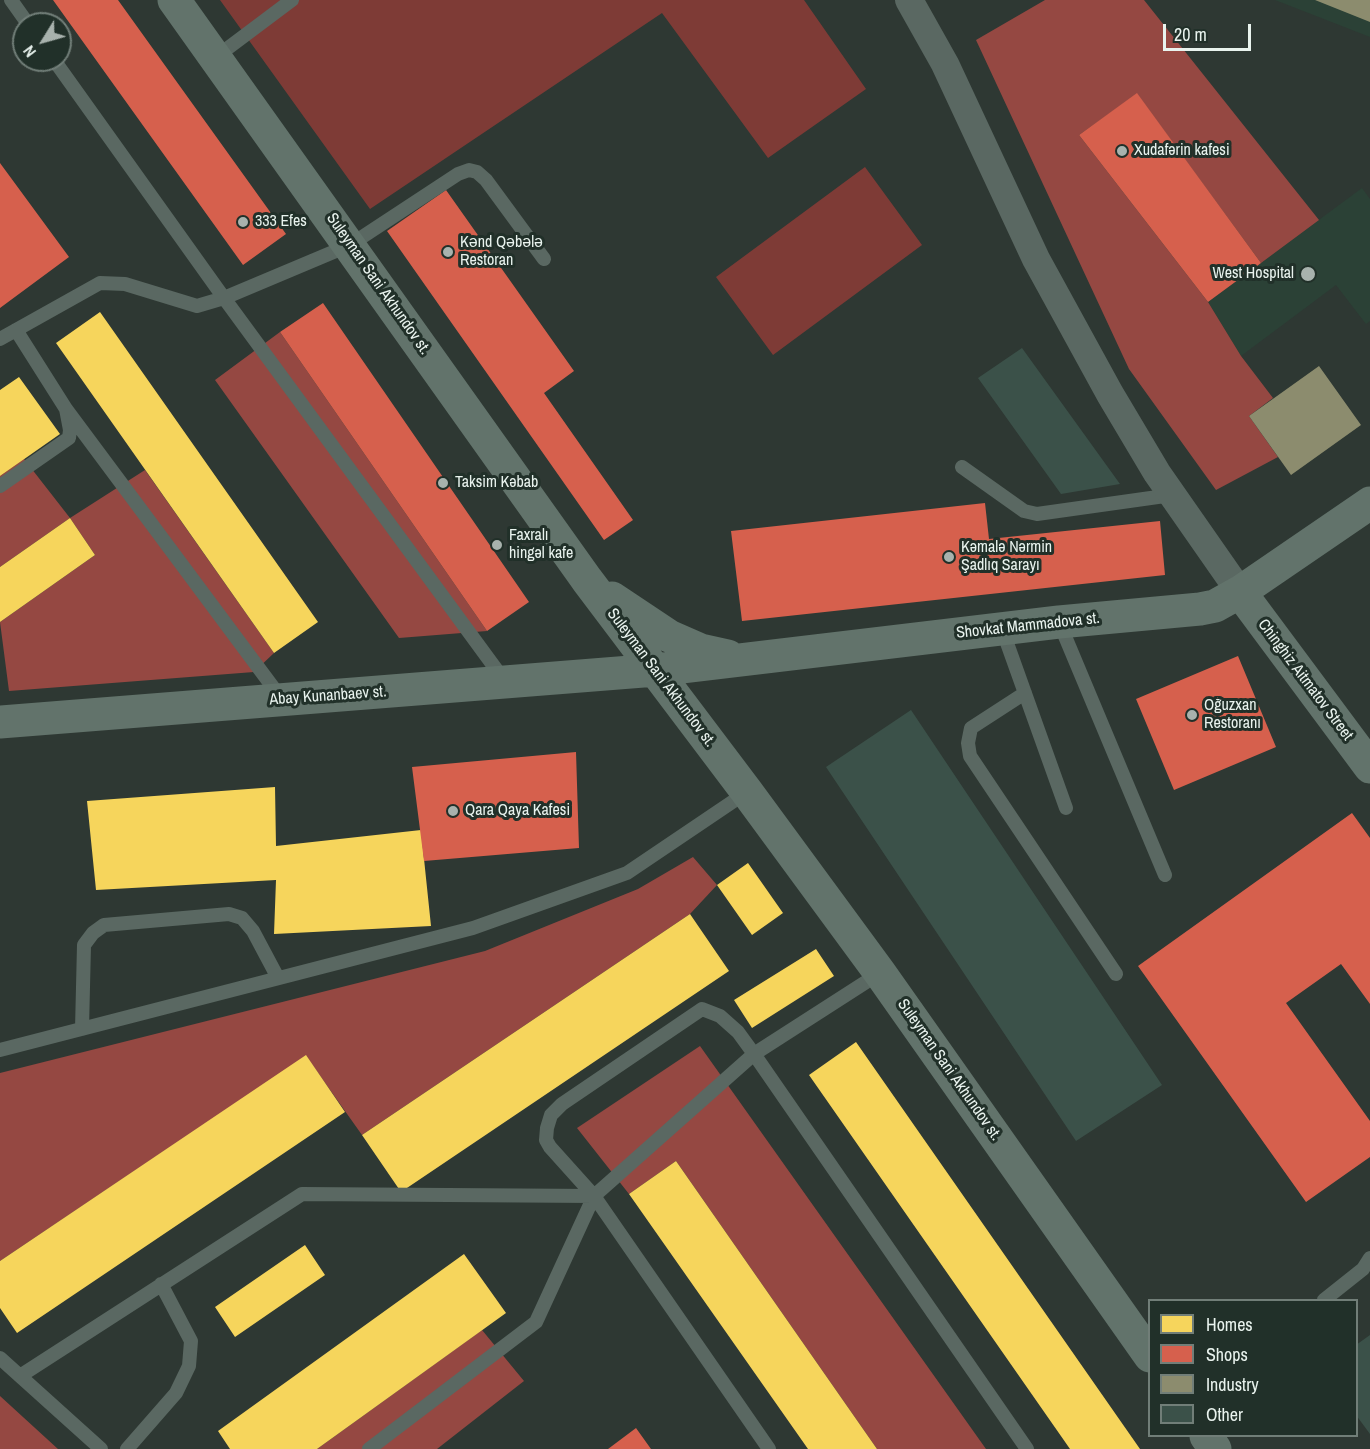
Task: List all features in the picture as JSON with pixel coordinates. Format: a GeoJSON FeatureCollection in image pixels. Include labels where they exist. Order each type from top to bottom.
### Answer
{"type":"FeatureCollection","features":[{"type":"Feature","properties":{"kind":"main road","name":"Suleyman Sani Akhundov st."},"geometry":{"type":"LineString","coordinates":[[174,0],[587,580],[880,973],[1148,1355]]}},
{"type":"Feature","properties":{"kind":"main road","name":"Shovkat Mammadova st."},"geometry":{"type":"LineString","coordinates":[[656,670],[1059,622],[1215,606],[1240,592],[1370,502]]}},
{"type":"Feature","properties":{"kind":"main road"},"geometry":{"type":"LineString","coordinates":[[587,580],[669,636],[701,651],[744,659]]}},
{"type":"Feature","properties":{"kind":"main road","name":"Chinghiz Aitmatov Street"},"geometry":{"type":"LineString","coordinates":[[1240,592],[1370,767]]}},
{"type":"Feature","properties":{"kind":"main road","name":"Abay Kunanbaev st."},"geometry":{"type":"LineString","coordinates":[[0,722],[656,670]]}},
{"type":"Feature","properties":{"kind":"street"},"geometry":{"type":"LineString","coordinates":[[909,0],[945,64],[1036,259],[1110,394],[1172,495],[1240,592]]}},
{"type":"Feature","properties":{"kind":"lane"},"geometry":{"type":"LineString","coordinates":[[216,57],[292,0]]}},
{"type":"Feature","properties":{"kind":"lane"},"geometry":{"type":"LineString","coordinates":[[63,72],[505,682]]}},
{"type":"Feature","properties":{"kind":"lane"},"geometry":{"type":"LineString","coordinates":[[0,339],[100,283],[125,284],[197,306],[225,298],[350,245],[458,174],[469,170],[477,172],[486,180],[544,259]]}},
{"type":"Feature","properties":{"kind":"lane"},"geometry":{"type":"LineString","coordinates":[[16,330],[66,409],[282,699]]}},
{"type":"Feature","properties":{"kind":"lane"},"geometry":{"type":"LineString","coordinates":[[0,486],[69,438],[70,430],[66,409]]}},
{"type":"Feature","properties":{"kind":"lane"},"geometry":{"type":"LineString","coordinates":[[962,467],[1024,511],[1037,514],[1172,495]]}},
{"type":"Feature","properties":{"kind":"lane"},"geometry":{"type":"LineString","coordinates":[[1059,622],[1165,875]]}},
{"type":"Feature","properties":{"kind":"lane"},"geometry":{"type":"LineString","coordinates":[[1002,629],[1066,808]]}},
{"type":"Feature","properties":{"kind":"lane"},"geometry":{"type":"LineString","coordinates":[[1025,693],[970,728],[968,743],[970,756],[1116,974]]}},
{"type":"Feature","properties":{"kind":"lane"},"geometry":{"type":"LineString","coordinates":[[0,1050],[472,928],[627,873],[747,792]]}},
{"type":"Feature","properties":{"kind":"lane"},"geometry":{"type":"LineString","coordinates":[[82,1029],[84,945],[93,933],[104,925],[230,914],[242,918],[254,931],[278,978]]}},
{"type":"Feature","properties":{"kind":"lane"},"geometry":{"type":"LineString","coordinates":[[369,1449],[536,1322],[594,1196],[754,1054],[880,973]]}},
{"type":"Feature","properties":{"kind":"lane"},"geometry":{"type":"LineString","coordinates":[[769,1449],[594,1196],[546,1140],[551,1115],[562,1104],[702,1009],[720,1016],[738,1032],[1027,1449]]}},
{"type":"Feature","properties":{"kind":"lane"},"geometry":{"type":"LineString","coordinates":[[20,1376],[302,1194],[594,1196]]}},
{"type":"Feature","properties":{"kind":"lane"},"geometry":{"type":"LineString","coordinates":[[1325,1299],[1364,1269],[1370,1258]]}},
{"type":"Feature","properties":{"kind":"lane"},"geometry":{"type":"LineString","coordinates":[[127,1449],[176,1393],[189,1366],[191,1341],[161,1284]]}},
{"type":"Feature","properties":{"kind":"lane"},"geometry":{"type":"LineString","coordinates":[[0,1358],[100,1449]]}},
{"type":"Feature","properties":{"kind":"shaded area"},"geometry":{"type":"Polygon","coordinates":[[[220,0],[804,0],[866,89],[768,158],[662,13],[370,209],[220,0]]]}},
{"type":"Feature","properties":{"kind":"shaded area"},"geometry":{"type":"Polygon","coordinates":[[[1045,0],[1144,0],[1319,220],[1261,263],[1137,94],[1079,135],[1208,302],[1241,356],[1273,398],[1249,416],[1278,457],[1216,490],[1129,369],[976,40],[1045,0]]]}},
{"type":"Feature","properties":{"kind":"shaded area"},"geometry":{"type":"Polygon","coordinates":[[[1275,0],[1370,0],[1370,37],[1275,0]]]}},
{"type":"Feature","properties":{"kind":"shaded area"},"geometry":{"type":"Polygon","coordinates":[[[865,167],[922,245],[773,355],[716,277],[865,167]]]}},
{"type":"Feature","properties":{"kind":"shaded area","name":"West Hospital"},"geometry":{"type":"Polygon","coordinates":[[[1362,188],[1370,199],[1370,321],[1366,324],[1336,285],[1241,356],[1208,302],[1362,188]]]}},
{"type":"Feature","properties":{"kind":"shaded area"},"geometry":{"type":"Polygon","coordinates":[[[280,332],[487,631],[399,638],[215,380],[280,332]]]}},
{"type":"Feature","properties":{"kind":"shaded area"},"geometry":{"type":"Polygon","coordinates":[[[24,459],[70,518],[0,567],[0,476],[24,459]]]}},
{"type":"Feature","properties":{"kind":"shaded area"},"geometry":{"type":"Polygon","coordinates":[[[145,470],[274,653],[254,672],[9,691],[0,622],[95,555],[70,518],[145,470]]]}},
{"type":"Feature","properties":{"kind":"shaded area"},"geometry":{"type":"Polygon","coordinates":[[[693,857],[717,885],[690,914],[362,1135],[306,1056],[0,1261],[0,1073],[485,951],[638,889],[693,857]]]}},
{"type":"Feature","properties":{"kind":"shaded area"},"geometry":{"type":"Polygon","coordinates":[[[700,1046],[986,1449],[877,1449],[676,1161],[629,1194],[577,1128],[700,1046]]]}},
{"type":"Feature","properties":{"kind":"shaded area"},"geometry":{"type":"Polygon","coordinates":[[[482,1330],[524,1381],[437,1449],[317,1449],[482,1330]]]}},
{"type":"Feature","properties":{"kind":"shaded area"},"geometry":{"type":"Polygon","coordinates":[[[0,1396],[58,1449],[0,1449],[0,1396]]]}},
{"type":"Feature","properties":{"kind":"building: Homes"},"geometry":{"type":"Polygon","coordinates":[[[100,312],[318,622],[274,653],[56,343],[100,312]]]}},
{"type":"Feature","properties":{"kind":"building: Homes"},"geometry":{"type":"Polygon","coordinates":[[[19,377],[60,434],[0,476],[0,390],[19,377]]]}},
{"type":"Feature","properties":{"kind":"building: Homes"},"geometry":{"type":"Polygon","coordinates":[[[70,518],[95,555],[0,622],[0,567],[70,518]]]}},
{"type":"Feature","properties":{"kind":"building: Homes"},"geometry":{"type":"Polygon","coordinates":[[[275,787],[276,846],[421,830],[431,926],[274,934],[276,880],[96,890],[87,801],[275,787]]]}},
{"type":"Feature","properties":{"kind":"building: Homes"},"geometry":{"type":"Polygon","coordinates":[[[748,863],[783,913],[752,935],[717,885],[748,863]]]}},
{"type":"Feature","properties":{"kind":"building: Homes"},"geometry":{"type":"Polygon","coordinates":[[[690,914],[729,971],[401,1192],[362,1135],[690,914]]]}},
{"type":"Feature","properties":{"kind":"building: Homes"},"geometry":{"type":"Polygon","coordinates":[[[816,949],[834,976],[752,1028],[734,1000],[816,949]]]}},
{"type":"Feature","properties":{"kind":"building: Homes"},"geometry":{"type":"Polygon","coordinates":[[[856,1042],[1140,1449],[1070,1449],[809,1075],[856,1042]]]}},
{"type":"Feature","properties":{"kind":"building: Homes"},"geometry":{"type":"Polygon","coordinates":[[[306,1055],[345,1112],[17,1333],[0,1308],[0,1261],[306,1055]]]}},
{"type":"Feature","properties":{"kind":"building: Homes"},"geometry":{"type":"Polygon","coordinates":[[[676,1161],[877,1449],[808,1449],[629,1194],[676,1161]]]}},
{"type":"Feature","properties":{"kind":"building: Homes"},"geometry":{"type":"Polygon","coordinates":[[[305,1245],[325,1275],[235,1337],[215,1307],[305,1245]]]}},
{"type":"Feature","properties":{"kind":"building: Homes"},"geometry":{"type":"Polygon","coordinates":[[[464,1254],[506,1313],[317,1449],[230,1449],[218,1431],[464,1254]]]}},
{"type":"Feature","properties":{"kind":"building: Shops"},"geometry":{"type":"Polygon","coordinates":[[[53,0],[118,0],[286,234],[243,265],[72,26],[72,12],[62,12],[53,0]]]}},
{"type":"Feature","properties":{"kind":"building: Shops"},"geometry":{"type":"Polygon","coordinates":[[[1137,93],[1261,263],[1208,302],[1079,135],[1137,93]]]}},
{"type":"Feature","properties":{"kind":"building: Shops"},"geometry":{"type":"Polygon","coordinates":[[[0,163],[69,257],[0,308],[0,163]]]}},
{"type":"Feature","properties":{"kind":"building: Shops"},"geometry":{"type":"Polygon","coordinates":[[[446,190],[574,371],[544,393],[633,520],[604,540],[387,231],[446,190]]]}},
{"type":"Feature","properties":{"kind":"building: Shops"},"geometry":{"type":"Polygon","coordinates":[[[323,303],[529,602],[487,631],[280,332],[323,303]]]}},
{"type":"Feature","properties":{"kind":"building: Shops","name":"Kəmalə Nərmin Şadlıq Sarayı"},"geometry":{"type":"Polygon","coordinates":[[[985,503],[989,539],[1160,521],[1165,575],[742,621],[731,531],[985,503]]]}},
{"type":"Feature","properties":{"kind":"building: Shops"},"geometry":{"type":"Polygon","coordinates":[[[1238,656],[1276,747],[1174,790],[1136,699],[1238,656]]]}},
{"type":"Feature","properties":{"kind":"building: Shops"},"geometry":{"type":"Polygon","coordinates":[[[576,752],[579,848],[424,861],[412,767],[576,752]]]}},
{"type":"Feature","properties":{"kind":"building: Shops"},"geometry":{"type":"Polygon","coordinates":[[[1352,813],[1370,838],[1370,1004],[1341,964],[1286,1003],[1370,1121],[1370,1157],[1306,1202],[1138,966],[1352,813]]]}},
{"type":"Feature","properties":{"kind":"building: Shops"},"geometry":{"type":"Polygon","coordinates":[[[636,1428],[651,1449],[608,1449],[636,1428]]]}},
{"type":"Feature","properties":{"kind":"building: Industry"},"geometry":{"type":"Polygon","coordinates":[[[1315,0],[1370,0],[1370,22],[1315,0]]]}},
{"type":"Feature","properties":{"kind":"building: Industry"},"geometry":{"type":"Polygon","coordinates":[[[1319,366],[1361,425],[1291,475],[1249,416],[1319,366]]]}},
{"type":"Feature","properties":{"kind":"building: Other"},"geometry":{"type":"Polygon","coordinates":[[[1022,348],[1120,484],[1061,494],[978,378],[1022,348]]]}},
{"type":"Feature","properties":{"kind":"building: Other"},"geometry":{"type":"Polygon","coordinates":[[[911,710],[1162,1085],[1076,1141],[826,767],[911,710]]]}},
{"type":"Feature","properties":{"kind":"building: Other"},"geometry":{"type":"Polygon","coordinates":[[[1370,1335],[1370,1434],[1358,1418],[1358,1344],[1370,1335]]]}},
{"type":"Feature","properties":{"kind":"place","name":"Xudafərin kafesi"},"geometry":{"type":"Point","coordinates":[1122,151]}},
{"type":"Feature","properties":{"kind":"place","name":"333 Efes"},"geometry":{"type":"Point","coordinates":[243,222]}},
{"type":"Feature","properties":{"kind":"place","name":"Kәnd Qәbәlә Restoran"},"geometry":{"type":"Point","coordinates":[448,252]}},
{"type":"Feature","properties":{"kind":"place","name":"West Hospital"},"geometry":{"type":"Point","coordinates":[1308,274]}},
{"type":"Feature","properties":{"kind":"place","name":"Taksim Kəbab"},"geometry":{"type":"Point","coordinates":[443,483]}},
{"type":"Feature","properties":{"kind":"place","name":"Faxralı hingəl kafe"},"geometry":{"type":"Point","coordinates":[497,545]}},
{"type":"Feature","properties":{"kind":"place","name":"Kəmalə Nərmin Şadlıq Sarayı"},"geometry":{"type":"Point","coordinates":[949,557]}},
{"type":"Feature","properties":{"kind":"place","name":"Oğuzxan Restoranı"},"geometry":{"type":"Point","coordinates":[1192,715]}},
{"type":"Feature","properties":{"kind":"place","name":"Qara Qaya Kafesi"},"geometry":{"type":"Point","coordinates":[453,811]}}]}
